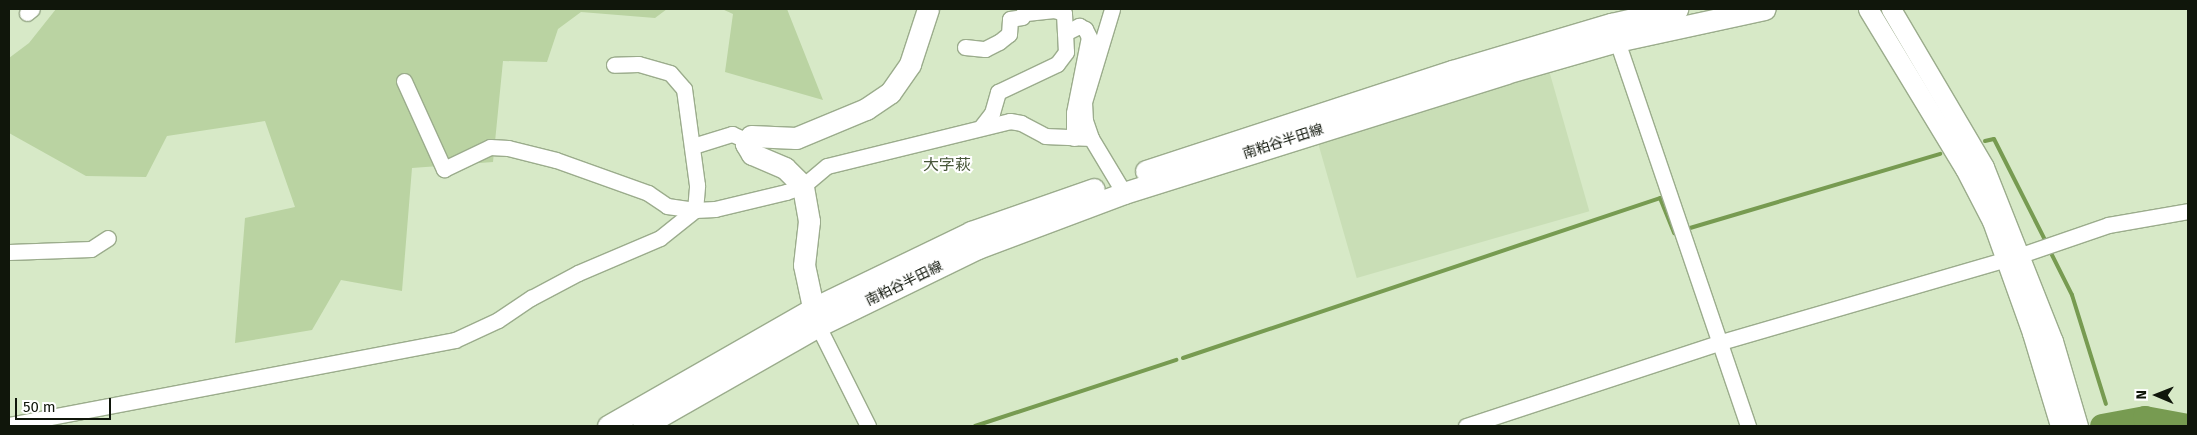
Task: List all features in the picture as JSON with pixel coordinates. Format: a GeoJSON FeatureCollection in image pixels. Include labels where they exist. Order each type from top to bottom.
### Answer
{"type":"FeatureCollection","features":[{"type":"Feature","properties":{"kind":"main road"},"geometry":{"type":"LineString","coordinates":[[815,317],[804,265],[809,221],[803,186],[785,168],[752,154],[748,141],[751,136],[796,138],[866,109],[890,93],[910,64],[928,9]]}},
{"type":"Feature","properties":{"kind":"main road","name":"南粕谷半田線"},"geometry":{"type":"LineString","coordinates":[[608,426],[815,317],[1120,187],[1457,87],[1617,24],[1677,9]]}},
{"type":"Feature","properties":{"kind":"main road","name":"南粕谷半田線"},"geometry":{"type":"LineString","coordinates":[[1617,24],[1765,9]]}},
{"type":"Feature","properties":{"kind":"main road","name":"南粕谷半田線"},"geometry":{"type":"LineString","coordinates":[[643,426],[815,317]]}},
{"type":"Feature","properties":{"kind":"street"},"geometry":{"type":"LineString","coordinates":[[1112,9],[1084,102],[1084,121],[1091,138],[1120,187]]}},
{"type":"Feature","properties":{"kind":"street"},"geometry":{"type":"LineString","coordinates":[[1868,9],[1965,169],[1992,221],[2021,254]]}},
{"type":"Feature","properties":{"kind":"street"},"geometry":{"type":"LineString","coordinates":[[1890,9],[1984,167],[2021,254],[2032,333],[2067,421]]}},
{"type":"Feature","properties":{"kind":"street"},"geometry":{"type":"LineString","coordinates":[[965,47],[984,49],[999,42],[1009,34],[1010,19],[1022,17],[1025,11],[1070,11],[1065,33],[1063,58],[1047,70],[998,92],[992,113],[982,127]]}},
{"type":"Feature","properties":{"kind":"street"},"geometry":{"type":"LineString","coordinates":[[1617,24],[1748,426]]}},
{"type":"Feature","properties":{"kind":"street"},"geometry":{"type":"LineString","coordinates":[[1065,33],[1079,26],[1085,28],[1088,37],[1074,114],[1074,138]]}},
{"type":"Feature","properties":{"kind":"street"},"geometry":{"type":"LineString","coordinates":[[9,425],[455,340],[498,320],[578,273],[660,238],[695,210],[698,185],[684,89],[678,79],[650,67],[614,65]]}},
{"type":"Feature","properties":{"kind":"street"},"geometry":{"type":"LineString","coordinates":[[404,81],[444,169],[490,147],[508,148],[556,160],[648,193],[667,206],[695,210],[756,200],[803,186],[827,166],[1010,121],[1021,123],[1045,136],[1091,138]]}},
{"type":"Feature","properties":{"kind":"street"},"geometry":{"type":"LineString","coordinates":[[693,146],[732,134],[748,141]]}},
{"type":"Feature","properties":{"kind":"street"},"geometry":{"type":"LineString","coordinates":[[1466,426],[1721,342],[2021,254],[2108,225],[2188,211]]}},
{"type":"Feature","properties":{"kind":"street"},"geometry":{"type":"LineString","coordinates":[[9,252],[91,249],[108,238]]}},
{"type":"Feature","properties":{"kind":"street"},"geometry":{"type":"LineString","coordinates":[[815,317],[868,426]]}},
{"type":"Feature","properties":{"kind":"shaded area"},"geometry":{"type":"Polygon","coordinates":[[[56,9],[667,9],[655,18],[581,12],[558,29],[547,62],[503,61],[493,162],[412,168],[402,291],[341,280],[312,330],[235,343],[245,218],[295,207],[265,121],[167,136],[146,177],[86,176],[9,133],[9,58],[29,43],[56,9]]]}},
{"type":"Feature","properties":{"kind":"shaded area"},"geometry":{"type":"Polygon","coordinates":[[[722,9],[787,9],[823,100],[725,72],[733,14],[722,9]]]}},
{"type":"Feature","properties":{"kind":"shaded area"},"geometry":{"type":"Polygon","coordinates":[[[1548,67],[1589,211],[1357,278],[1315,134],[1548,67]]]}},
{"type":"Feature","properties":{"kind":"waterway"},"geometry":{"type":"LineString","coordinates":[[1985,141],[1994,139],[2046,242]]}},
{"type":"Feature","properties":{"kind":"waterway"},"geometry":{"type":"LineString","coordinates":[[1690,228],[1940,154]]}},
{"type":"Feature","properties":{"kind":"waterway"},"geometry":{"type":"LineString","coordinates":[[1183,358],[1660,198],[1674,233]]}},
{"type":"Feature","properties":{"kind":"waterway"},"geometry":{"type":"LineString","coordinates":[[2049,249],[2072,295],[2106,404]]}},
{"type":"Feature","properties":{"kind":"waterway"},"geometry":{"type":"LineString","coordinates":[[975,426],[1176,360]]}},
{"type":"Feature","properties":{"kind":"waterway"},"geometry":{"type":"LineString","coordinates":[[2102,426],[2145,418],[2188,426]]}},
{"type":"Feature","properties":{"kind":"district","name":"大字萩"},"geometry":{"type":"Point","coordinates":[947,165]}}]}
